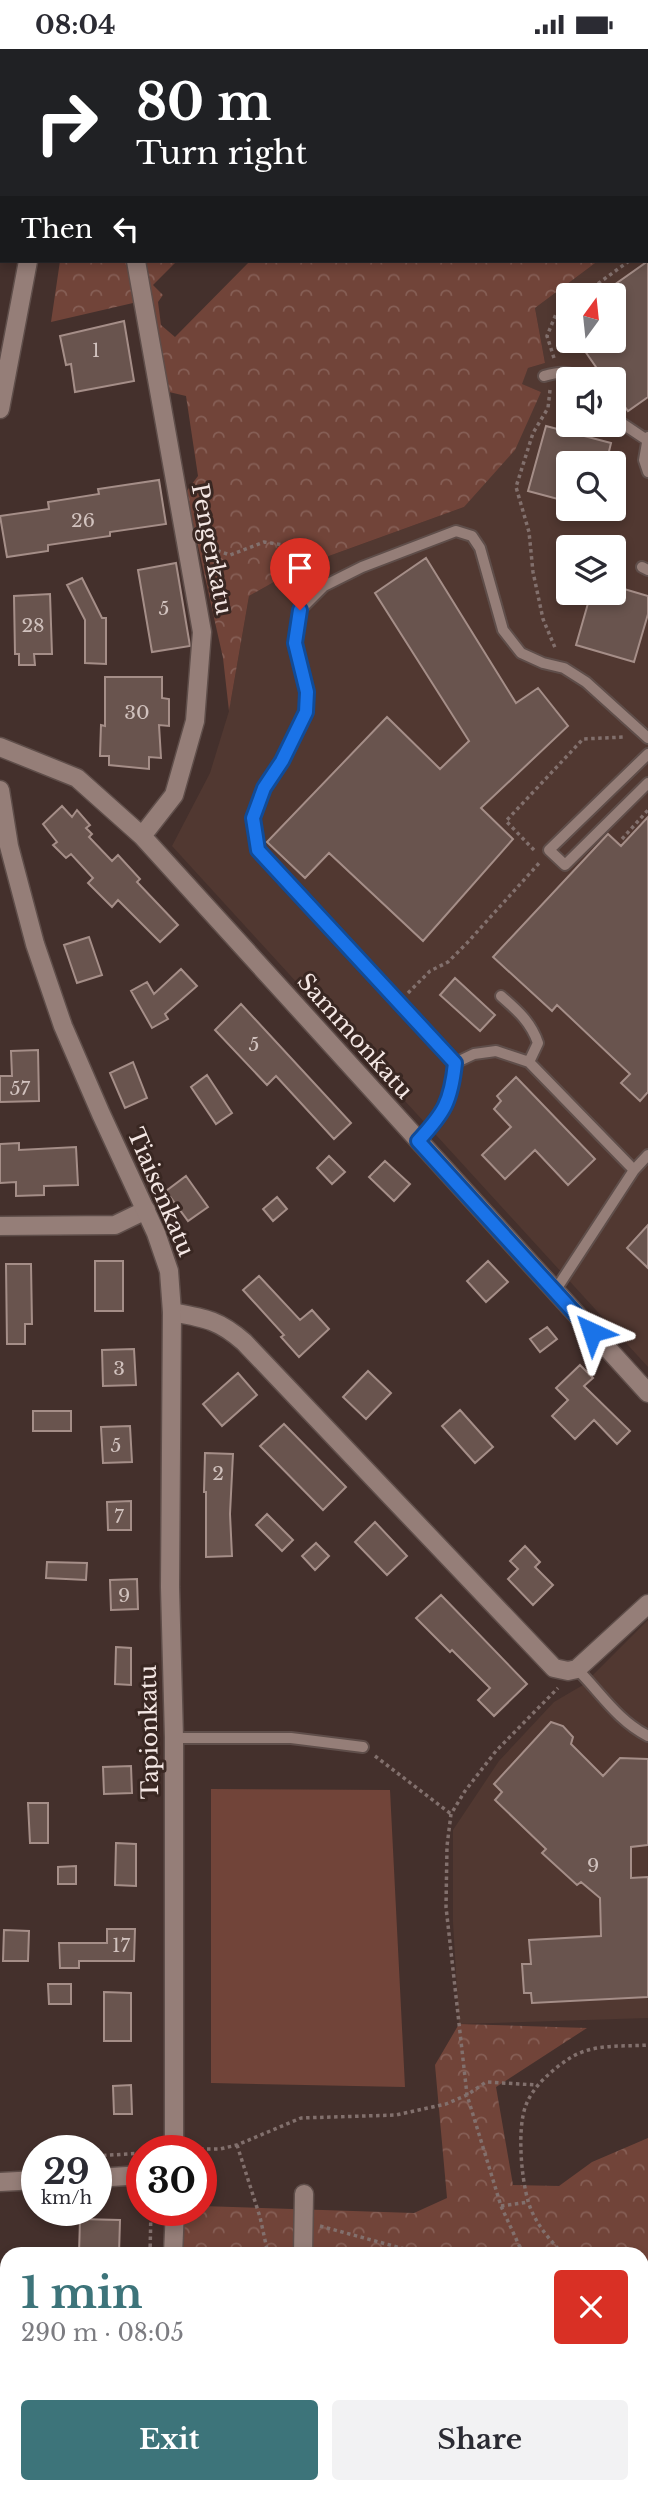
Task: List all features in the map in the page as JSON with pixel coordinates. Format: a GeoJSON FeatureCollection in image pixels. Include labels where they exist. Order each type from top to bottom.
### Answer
{"type":"FeatureCollection","features":[{"type":"Feature","properties":{"kind":"street"},"geometry":{"type":"LineString","coordinates":[[0,409],[28,263]]}},
{"type":"Feature","properties":{"kind":"street","name":"Pengerkatu"},"geometry":{"type":"LineString","coordinates":[[136,263],[202,632],[195,721],[174,795],[142,837]]}},
{"type":"Feature","properties":{"kind":"street","name":"Sammonkatu"},"geometry":{"type":"LineString","coordinates":[[0,747],[77,778],[142,837],[648,1393]]}},
{"type":"Feature","properties":{"kind":"street","name":"Tiaisenkatu"},"geometry":{"type":"LineString","coordinates":[[0,790],[9,846],[35,944],[63,1026],[156,1233],[169,1271],[172,1312]]}},
{"type":"Feature","properties":{"kind":"street"},"geometry":{"type":"LineString","coordinates":[[0,1226],[115,1225],[146,1210]]}},
{"type":"Feature","properties":{"kind":"street"},"geometry":{"type":"LineString","coordinates":[[172,1312],[207,1319],[227,1327],[244,1342],[554,1668],[568,1671],[577,1669],[648,1604]]}},
{"type":"Feature","properties":{"kind":"street","name":"Tapionkatu"},"geometry":{"type":"LineString","coordinates":[[172,1312],[170,1587],[174,1738],[174,2135]]}},
{"type":"Feature","properties":{"kind":"street"},"geometry":{"type":"LineString","coordinates":[[0,2182],[21,2181]]}},
{"type":"Feature","properties":{"kind":"street"},"geometry":{"type":"LineString","coordinates":[[303,2247],[304,2194]]}},
{"type":"Feature","properties":{"kind":"street"},"geometry":{"type":"LineString","coordinates":[[173,2247],[174,2226]]}},
{"type":"Feature","properties":{"kind":"lane"},"geometry":{"type":"LineString","coordinates":[[544,376],[556,373]]}},
{"type":"Feature","properties":{"kind":"lane"},"geometry":{"type":"LineString","coordinates":[[626,425],[647,438],[644,460],[648,472]]}},
{"type":"Feature","properties":{"kind":"lane"},"geometry":{"type":"LineString","coordinates":[[418,1141],[440,1117],[452,1089],[455,1063],[258,850],[253,818],[264,788],[282,761],[306,712],[307,692],[295,643],[300,610],[324,586],[362,567],[456,531],[472,536],[480,548],[503,630],[521,653],[543,663],[564,668],[586,682],[646,736]]}},
{"type":"Feature","properties":{"kind":"lane"},"geometry":{"type":"LineString","coordinates":[[648,754],[549,850],[565,865],[648,783]]}},
{"type":"Feature","properties":{"kind":"lane"},"geometry":{"type":"LineString","coordinates":[[500,996],[521,1013],[533,1028],[538,1043],[529,1062]]}},
{"type":"Feature","properties":{"kind":"lane"},"geometry":{"type":"LineString","coordinates":[[455,1063],[474,1054],[495,1051],[529,1062],[634,1170]]}},
{"type":"Feature","properties":{"kind":"lane"},"geometry":{"type":"LineString","coordinates":[[555,1291],[634,1170],[648,1155]]}},
{"type":"Feature","properties":{"kind":"lane"},"geometry":{"type":"LineString","coordinates":[[577,1669],[630,1727],[648,1736]]}},
{"type":"Feature","properties":{"kind":"lane"},"geometry":{"type":"LineString","coordinates":[[174,1738],[291,1738],[363,1747]]}},
{"type":"Feature","properties":{"kind":"path"},"geometry":{"type":"LineString","coordinates":[[599,283],[626,263]]}},
{"type":"Feature","properties":{"kind":"path"},"geometry":{"type":"LineString","coordinates":[[533,433],[516,487],[529,533],[533,572],[543,619],[564,668]]}},
{"type":"Feature","properties":{"kind":"path"},"geometry":{"type":"LineString","coordinates":[[185,545],[197,544],[230,555],[264,542],[291,547],[324,586]]}},
{"type":"Feature","properties":{"kind":"path"},"geometry":{"type":"LineString","coordinates":[[398,1002],[430,971],[448,962],[542,859],[506,821],[583,739],[646,736]]}},
{"type":"Feature","properties":{"kind":"path"},"geometry":{"type":"LineString","coordinates":[[622,839],[648,810]]}},
{"type":"Feature","properties":{"kind":"path"},"geometry":{"type":"LineString","coordinates":[[520,2247],[500,2206],[467,2095],[446,1907],[447,1846],[451,1814],[465,1791],[496,1751],[560,1686]]}},
{"type":"Feature","properties":{"kind":"path"},"geometry":{"type":"LineString","coordinates":[[363,1747],[451,1814]]}},
{"type":"Feature","properties":{"kind":"path"},"geometry":{"type":"LineString","coordinates":[[557,2247],[544,2234],[528,2202],[521,2144],[526,2105],[537,2085],[571,2057],[601,2046],[648,2045]]}},
{"type":"Feature","properties":{"kind":"path"},"geometry":{"type":"LineString","coordinates":[[217,2148],[237,2145],[301,2118],[396,2115],[446,2104],[467,2095],[486,2082],[537,2085]]}},
{"type":"Feature","properties":{"kind":"path"},"geometry":{"type":"LineString","coordinates":[[237,2145],[260,2217],[266,2247]]}},
{"type":"Feature","properties":{"kind":"path"},"geometry":{"type":"LineString","coordinates":[[500,2206],[528,2202]]}},
{"type":"Feature","properties":{"kind":"path"},"geometry":{"type":"LineString","coordinates":[[304,2221],[398,2247]]}},
{"type":"Feature","properties":{"kind":"path"},"geometry":{"type":"LineString","coordinates":[[150,2247],[151,2226]]}},
{"type":"Feature","properties":{"kind":"shaded area"},"geometry":{"type":"Polygon","coordinates":[[[595,263],[648,263],[648,1367],[172,846],[210,773],[229,711],[249,596],[304,565],[464,507],[541,392],[521,384],[528,368],[545,363],[535,308],[556,292],[556,353],[626,353],[626,283],[569,283],[595,263]]]}},
{"type":"Feature","properties":{"kind":"shaded area"},"geometry":{"type":"Polygon","coordinates":[[[648,1620],[648,2018],[459,2024],[453,1922],[453,1830],[499,1761],[554,1702],[583,1685],[648,1620]]]}},
{"type":"Feature","properties":{"kind":"green space"},"geometry":{"type":"Polygon","coordinates":[[[60,263],[175,263],[153,285],[163,295],[158,302],[161,325],[175,337],[248,263],[595,263],[569,283],[556,283],[556,292],[535,308],[545,363],[528,368],[522,384],[541,392],[515,450],[464,507],[304,565],[249,596],[229,711],[223,658],[186,492],[198,476],[186,396],[169,392],[133,303],[51,322],[60,263]]]}},
{"type":"Feature","properties":{"kind":"green space"},"geometry":{"type":"Polygon","coordinates":[[[211,1789],[390,1790],[405,2087],[211,2083],[211,1789]]]}},
{"type":"Feature","properties":{"kind":"green space"},"geometry":{"type":"Polygon","coordinates":[[[459,2024],[587,2028],[496,2087],[513,2185],[559,2186],[592,2162],[648,2138],[648,2247],[178,2247],[179,2226],[217,2226],[217,2207],[414,2213],[447,2198],[435,2065],[459,2024]]]}},
{"type":"Feature","properties":{"kind":"building"},"geometry":{"type":"Polygon","coordinates":[[[648,263],[648,397],[628,411],[626,367],[596,367],[586,353],[626,353],[626,283],[617,283],[648,263]]]}},
{"type":"Feature","properties":{"kind":"building"},"geometry":{"type":"Polygon","coordinates":[[[124,321],[134,381],[75,392],[71,364],[66,365],[60,336],[124,321]]]}},
{"type":"Feature","properties":{"kind":"building"},"geometry":{"type":"Polygon","coordinates":[[[546,426],[556,429],[556,437],[588,437],[611,443],[609,451],[556,451],[556,499],[528,491],[546,426]]]}},
{"type":"Feature","properties":{"kind":"building"},"geometry":{"type":"Polygon","coordinates":[[[159,480],[166,524],[110,532],[110,536],[48,545],[48,551],[7,557],[0,516],[49,509],[48,502],[99,494],[98,489],[159,480]]]}},
{"type":"Feature","properties":{"kind":"building"},"geometry":{"type":"Polygon","coordinates":[[[426,558],[516,703],[538,688],[568,726],[481,808],[513,839],[423,941],[329,853],[305,878],[267,842],[387,717],[440,769],[469,741],[375,593],[426,558]]]}},
{"type":"Feature","properties":{"kind":"building"},"geometry":{"type":"Polygon","coordinates":[[[176,563],[190,646],[152,652],[138,570],[176,563]]]}},
{"type":"Feature","properties":{"kind":"building"},"geometry":{"type":"Polygon","coordinates":[[[82,578],[102,618],[106,618],[106,664],[85,663],[85,620],[67,585],[82,578]]]}},
{"type":"Feature","properties":{"kind":"building"},"geometry":{"type":"Polygon","coordinates":[[[626,590],[648,596],[648,614],[634,662],[576,645],[588,605],[626,605],[626,590]]]}},
{"type":"Feature","properties":{"kind":"building"},"geometry":{"type":"Polygon","coordinates":[[[50,594],[52,654],[34,654],[35,665],[19,665],[19,654],[15,654],[14,596],[50,594]]]}},
{"type":"Feature","properties":{"kind":"building"},"geometry":{"type":"Polygon","coordinates":[[[105,677],[162,677],[162,698],[169,699],[169,726],[159,725],[161,758],[149,757],[149,769],[109,765],[109,756],[100,756],[101,725],[105,726],[105,677]]]}},
{"type":"Feature","properties":{"kind":"building"},"geometry":{"type":"Polygon","coordinates":[[[62,806],[72,817],[77,810],[90,825],[86,828],[92,834],[89,837],[112,861],[118,855],[140,879],[137,882],[178,925],[160,942],[118,900],[112,907],[88,883],[93,878],[71,854],[66,858],[53,845],[57,842],[43,824],[62,806]]]}},
{"type":"Feature","properties":{"kind":"building"},"geometry":{"type":"Polygon","coordinates":[[[648,817],[648,1092],[640,1101],[621,1083],[630,1074],[557,1005],[552,1011],[493,957],[608,834],[621,846],[648,817]]]}},
{"type":"Feature","properties":{"kind":"building"},"geometry":{"type":"Polygon","coordinates":[[[89,937],[102,975],[77,983],[64,945],[89,937]]]}},
{"type":"Feature","properties":{"kind":"building"},"geometry":{"type":"Polygon","coordinates":[[[181,969],[197,986],[165,1014],[168,1019],[152,1028],[131,991],[147,982],[154,994],[181,969]]]}},
{"type":"Feature","properties":{"kind":"building"},"geometry":{"type":"Polygon","coordinates":[[[455,978],[495,1015],[480,1031],[440,995],[455,978]]]}},
{"type":"Feature","properties":{"kind":"building"},"geometry":{"type":"Polygon","coordinates":[[[241,1004],[351,1123],[334,1139],[276,1076],[267,1085],[215,1030],[241,1004]]]}},
{"type":"Feature","properties":{"kind":"building"},"geometry":{"type":"Polygon","coordinates":[[[38,1050],[39,1101],[0,1102],[0,1076],[12,1076],[11,1051],[38,1050]]]}},
{"type":"Feature","properties":{"kind":"building"},"geometry":{"type":"Polygon","coordinates":[[[133,1062],[147,1098],[125,1108],[110,1073],[133,1062]]]}},
{"type":"Feature","properties":{"kind":"building"},"geometry":{"type":"Polygon","coordinates":[[[207,1075],[232,1113],[216,1124],[191,1087],[207,1075]]]}},
{"type":"Feature","properties":{"kind":"building"},"geometry":{"type":"Polygon","coordinates":[[[516,1077],[595,1159],[568,1185],[535,1150],[505,1179],[482,1155],[511,1127],[494,1109],[501,1101],[497,1096],[516,1077]]]}},
{"type":"Feature","properties":{"kind":"building"},"geometry":{"type":"Polygon","coordinates":[[[19,1143],[19,1150],[76,1147],[78,1185],[44,1186],[44,1195],[16,1196],[16,1182],[0,1183],[0,1144],[19,1143]]]}},
{"type":"Feature","properties":{"kind":"building"},"geometry":{"type":"Polygon","coordinates":[[[329,1156],[345,1172],[332,1184],[317,1168],[329,1156]]]}},
{"type":"Feature","properties":{"kind":"building"},"geometry":{"type":"Polygon","coordinates":[[[385,1161],[410,1184],[394,1201],[369,1177],[385,1161]]]}},
{"type":"Feature","properties":{"kind":"building"},"geometry":{"type":"Polygon","coordinates":[[[186,1176],[208,1207],[188,1221],[166,1191],[186,1176]]]}},
{"type":"Feature","properties":{"kind":"building"},"geometry":{"type":"Polygon","coordinates":[[[277,1197],[287,1209],[273,1221],[263,1209],[277,1197]]]}},
{"type":"Feature","properties":{"kind":"building"},"geometry":{"type":"Polygon","coordinates":[[[648,1225],[648,1268],[627,1248],[648,1225]]]}},
{"type":"Feature","properties":{"kind":"building"},"geometry":{"type":"Polygon","coordinates":[[[95,1261],[123,1261],[123,1311],[95,1311],[95,1261]]]}},
{"type":"Feature","properties":{"kind":"building"},"geometry":{"type":"Polygon","coordinates":[[[488,1261],[508,1282],[486,1302],[467,1281],[488,1261]]]}},
{"type":"Feature","properties":{"kind":"building"},"geometry":{"type":"Polygon","coordinates":[[[6,1264],[31,1264],[32,1324],[25,1324],[25,1344],[7,1344],[6,1264]]]}},
{"type":"Feature","properties":{"kind":"building"},"geometry":{"type":"Polygon","coordinates":[[[259,1276],[300,1320],[312,1310],[329,1329],[299,1357],[281,1337],[284,1335],[243,1290],[259,1276]]]}},
{"type":"Feature","properties":{"kind":"building"},"geometry":{"type":"Polygon","coordinates":[[[547,1327],[557,1339],[540,1352],[530,1339],[547,1327]]]}},
{"type":"Feature","properties":{"kind":"building"},"geometry":{"type":"Polygon","coordinates":[[[134,1349],[136,1385],[103,1386],[102,1350],[134,1349]]]}},
{"type":"Feature","properties":{"kind":"building"},"geometry":{"type":"Polygon","coordinates":[[[580,1365],[593,1378],[584,1386],[630,1431],[617,1444],[594,1420],[575,1439],[552,1416],[568,1400],[556,1388],[580,1365]]]}},
{"type":"Feature","properties":{"kind":"building"},"geometry":{"type":"Polygon","coordinates":[[[368,1371],[391,1393],[366,1419],[343,1397],[368,1371]]]}},
{"type":"Feature","properties":{"kind":"building"},"geometry":{"type":"Polygon","coordinates":[[[238,1373],[257,1395],[222,1426],[203,1404],[238,1373]]]}},
{"type":"Feature","properties":{"kind":"building"},"geometry":{"type":"Polygon","coordinates":[[[460,1410],[493,1447],[475,1463],[442,1426],[460,1410]]]}},
{"type":"Feature","properties":{"kind":"building"},"geometry":{"type":"Polygon","coordinates":[[[33,1411],[71,1411],[71,1431],[33,1431],[33,1411]]]}},
{"type":"Feature","properties":{"kind":"building"},"geometry":{"type":"Polygon","coordinates":[[[284,1424],[346,1487],[323,1510],[260,1446],[284,1424]]]}},
{"type":"Feature","properties":{"kind":"building"},"geometry":{"type":"Polygon","coordinates":[[[130,1426],[132,1462],[103,1463],[101,1427],[130,1426]]]}},
{"type":"Feature","properties":{"kind":"building"},"geometry":{"type":"Polygon","coordinates":[[[205,1453],[233,1454],[230,1514],[232,1556],[206,1557],[205,1453]]]}},
{"type":"Feature","properties":{"kind":"building"},"geometry":{"type":"Polygon","coordinates":[[[131,1501],[131,1530],[108,1530],[107,1502],[131,1501]]]}},
{"type":"Feature","properties":{"kind":"building"},"geometry":{"type":"Polygon","coordinates":[[[267,1514],[293,1540],[282,1551],[256,1525],[267,1514]]]}},
{"type":"Feature","properties":{"kind":"building"},"geometry":{"type":"Polygon","coordinates":[[[375,1522],[407,1556],[387,1575],[355,1542],[375,1522]]]}},
{"type":"Feature","properties":{"kind":"building"},"geometry":{"type":"Polygon","coordinates":[[[316,1543],[329,1556],[315,1570],[302,1556],[316,1543]]]}},
{"type":"Feature","properties":{"kind":"building"},"geometry":{"type":"Polygon","coordinates":[[[525,1546],[540,1562],[535,1567],[553,1585],[533,1605],[508,1579],[518,1569],[510,1561],[525,1546]]]}},
{"type":"Feature","properties":{"kind":"building"},"geometry":{"type":"Polygon","coordinates":[[[47,1562],[87,1563],[86,1580],[46,1578],[47,1562]]]}},
{"type":"Feature","properties":{"kind":"building"},"geometry":{"type":"Polygon","coordinates":[[[137,1579],[138,1609],[111,1610],[110,1580],[137,1579]]]}},
{"type":"Feature","properties":{"kind":"building"},"geometry":{"type":"Polygon","coordinates":[[[441,1595],[527,1684],[494,1716],[478,1700],[490,1688],[416,1618],[441,1595]]]}},
{"type":"Feature","properties":{"kind":"building"},"geometry":{"type":"Polygon","coordinates":[[[116,1647],[131,1648],[131,1685],[115,1684],[116,1647]]]}},
{"type":"Feature","properties":{"kind":"building"},"geometry":{"type":"Polygon","coordinates":[[[551,1722],[563,1726],[573,1737],[571,1744],[603,1776],[620,1758],[648,1759],[648,1845],[631,1847],[631,1878],[648,1877],[648,1997],[532,2003],[531,1993],[524,1993],[522,1964],[531,1964],[529,1940],[601,1936],[600,1898],[581,1882],[577,1885],[542,1853],[546,1849],[495,1800],[502,1792],[494,1784],[551,1722]]]}},
{"type":"Feature","properties":{"kind":"building"},"geometry":{"type":"Polygon","coordinates":[[[131,1766],[132,1793],[104,1794],[103,1767],[131,1766]]]}},
{"type":"Feature","properties":{"kind":"building"},"geometry":{"type":"Polygon","coordinates":[[[28,1803],[48,1803],[48,1843],[30,1843],[28,1803]]]}},
{"type":"Feature","properties":{"kind":"building"},"geometry":{"type":"Polygon","coordinates":[[[116,1843],[136,1844],[136,1886],[115,1885],[116,1843]]]}},
{"type":"Feature","properties":{"kind":"building"},"geometry":{"type":"Polygon","coordinates":[[[76,1866],[76,1884],[58,1884],[58,1867],[76,1866]]]}},
{"type":"Feature","properties":{"kind":"building"},"geometry":{"type":"Polygon","coordinates":[[[107,1929],[135,1929],[134,1961],[79,1961],[79,1968],[60,1968],[59,1943],[107,1943],[107,1929]]]}},
{"type":"Feature","properties":{"kind":"building"},"geometry":{"type":"Polygon","coordinates":[[[4,1930],[29,1931],[28,1961],[3,1961],[4,1930]]]}},
{"type":"Feature","properties":{"kind":"building"},"geometry":{"type":"Polygon","coordinates":[[[48,1984],[71,1984],[71,2004],[49,2004],[48,1984]]]}},
{"type":"Feature","properties":{"kind":"building"},"geometry":{"type":"Polygon","coordinates":[[[104,1992],[131,1993],[131,2041],[104,2041],[104,1992]]]}},
{"type":"Feature","properties":{"kind":"building"},"geometry":{"type":"Polygon","coordinates":[[[131,2085],[132,2114],[114,2114],[113,2086],[131,2085]]]}},
{"type":"Feature","properties":{"kind":"building"},"geometry":{"type":"Polygon","coordinates":[[[112,2220],[120,2220],[119,2247],[79,2247],[80,2226],[112,2226],[112,2220]]]}},
{"type":"Feature","properties":{"kind":"route"},"geometry":{"type":"LineString","coordinates":[[300,610],[295,643],[307,692],[306,712],[282,761],[264,788],[253,818],[258,850],[455,1063],[452,1089],[440,1117],[418,1141],[592,1332]]}}]}
